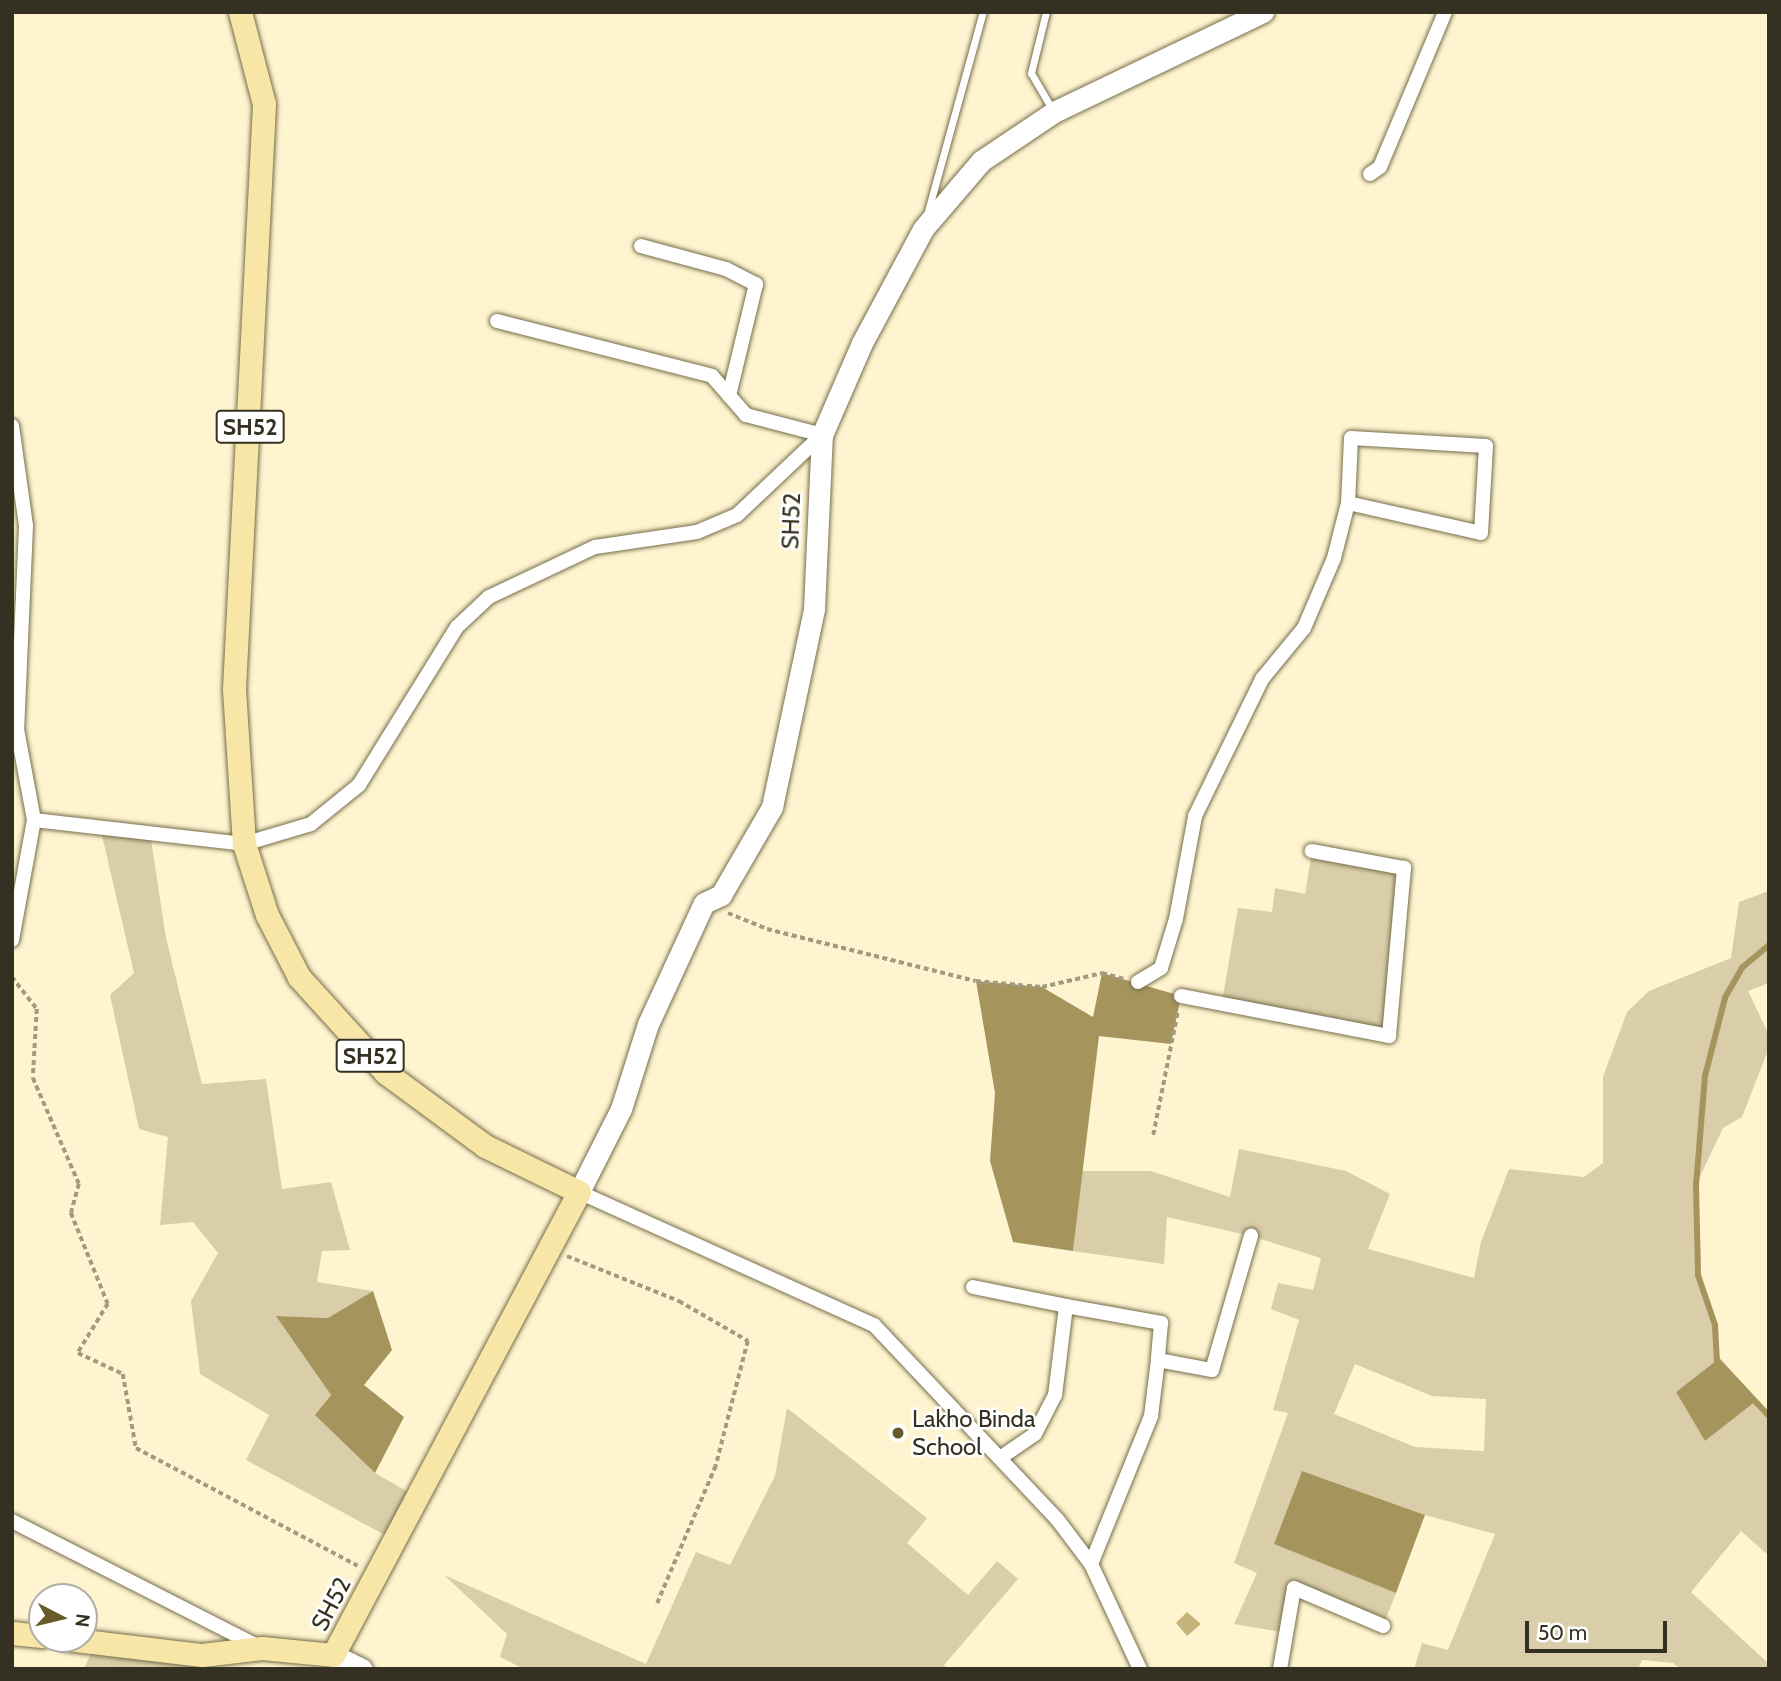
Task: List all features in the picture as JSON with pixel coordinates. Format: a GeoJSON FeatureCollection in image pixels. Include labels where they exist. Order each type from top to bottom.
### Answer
{"type":"FeatureCollection","features":[{"type":"Feature","properties":{"kind":"main road","name":"SH52"},"geometry":{"type":"LineString","coordinates":[[98,1643],[202,1655],[262,1648],[334,1655],[579,1192],[485,1146],[386,1073],[299,977],[267,915],[244,844],[234,689],[264,104],[240,12]]}},
{"type":"Feature","properties":{"kind":"street","name":"SH52"},"geometry":{"type":"LineString","coordinates":[[579,1192],[621,1109],[648,1024],[704,903],[721,895],[772,807],[814,609],[822,435],[862,343],[923,229],[981,161],[1054,112],[1264,12]]}},
{"type":"Feature","properties":{"kind":"street"},"geometry":{"type":"LineString","coordinates":[[1370,174],[1380,166],[1445,12]]}},
{"type":"Feature","properties":{"kind":"street"},"geometry":{"type":"LineString","coordinates":[[641,246],[726,269],[755,284],[729,396]]}},
{"type":"Feature","properties":{"kind":"street"},"geometry":{"type":"LineString","coordinates":[[497,321],[712,376],[746,415],[822,435]]}},
{"type":"Feature","properties":{"kind":"street"},"geometry":{"type":"LineString","coordinates":[[12,426],[26,526],[15,728],[34,820],[12,940]]}},
{"type":"Feature","properties":{"kind":"street"},"geometry":{"type":"LineString","coordinates":[[34,820],[244,844],[311,824],[359,785],[457,626],[489,597],[595,547],[697,532],[737,515],[822,435]]}},
{"type":"Feature","properties":{"kind":"street"},"geometry":{"type":"LineString","coordinates":[[1138,982],[1161,968],[1176,919],[1195,816],[1262,679],[1304,628],[1334,558],[1348,503],[1351,438],[1486,446],[1480,533],[1348,503]]}},
{"type":"Feature","properties":{"kind":"street"},"geometry":{"type":"LineString","coordinates":[[1181,996],[1389,1036],[1404,868],[1312,851]]}},
{"type":"Feature","properties":{"kind":"street"},"geometry":{"type":"LineString","coordinates":[[579,1192],[874,1325],[1057,1519],[1091,1564],[1140,1669]]}},
{"type":"Feature","properties":{"kind":"street"},"geometry":{"type":"LineString","coordinates":[[1158,1360],[1212,1370],[1251,1236]]}},
{"type":"Feature","properties":{"kind":"street"},"geometry":{"type":"LineString","coordinates":[[973,1287],[1161,1323],[1151,1416],[1091,1564]]}},
{"type":"Feature","properties":{"kind":"street"},"geometry":{"type":"LineString","coordinates":[[1000,1458],[1035,1434],[1055,1395],[1066,1306]]}},
{"type":"Feature","properties":{"kind":"street"},"geometry":{"type":"LineString","coordinates":[[12,1521],[262,1648]]}},
{"type":"Feature","properties":{"kind":"street"},"geometry":{"type":"LineString","coordinates":[[1280,1669],[1293,1588],[1383,1626]]}},
{"type":"Feature","properties":{"kind":"street"},"geometry":{"type":"LineString","coordinates":[[334,1655],[362,1669]]}},
{"type":"Feature","properties":{"kind":"lane"},"geometry":{"type":"LineString","coordinates":[[923,229],[983,12]]}},
{"type":"Feature","properties":{"kind":"lane"},"geometry":{"type":"LineString","coordinates":[[1046,12],[1031,74],[1054,112]]}},
{"type":"Feature","properties":{"kind":"path"},"geometry":{"type":"LineString","coordinates":[[704,903],[767,929],[873,952],[932,973],[965,979],[1042,987],[1102,973]]}},
{"type":"Feature","properties":{"kind":"path"},"geometry":{"type":"LineString","coordinates":[[12,977],[37,1009],[33,1078],[79,1184],[71,1213],[108,1304],[78,1353],[123,1374],[136,1448],[375,1576]]}},
{"type":"Feature","properties":{"kind":"path"},"geometry":{"type":"LineString","coordinates":[[1153,1135],[1175,1026]]}},
{"type":"Feature","properties":{"kind":"path"},"geometry":{"type":"LineString","coordinates":[[548,1249],[679,1301],[748,1341],[716,1466],[656,1607]]}},
{"type":"Feature","properties":{"kind":"shaded area"},"geometry":{"type":"Polygon","coordinates":[[[100,827],[150,833],[166,938],[202,1084],[266,1079],[282,1189],[331,1182],[350,1250],[322,1251],[317,1282],[373,1291],[328,1318],[277,1316],[331,1395],[316,1415],[375,1473],[417,1497],[394,1540],[246,1460],[269,1415],[200,1374],[191,1301],[218,1253],[193,1222],[160,1225],[168,1137],[139,1129],[110,995],[134,973],[100,827]]]}},
{"type":"Feature","properties":{"kind":"shaded area"},"geometry":{"type":"Polygon","coordinates":[[[1312,851],[1404,868],[1389,1036],[1222,1002],[1238,908],[1272,912],[1275,888],[1305,894],[1312,851]]]}},
{"type":"Feature","properties":{"kind":"shaded area"},"geometry":{"type":"Polygon","coordinates":[[[1769,891],[1769,983],[1748,991],[1769,1035],[1769,1048],[1742,1117],[1723,1128],[1696,1185],[1698,1275],[1715,1325],[1717,1360],[1676,1392],[1705,1441],[1756,1401],[1769,1416],[1769,1556],[1741,1531],[1691,1592],[1769,1664],[1769,1669],[1681,1669],[1673,1663],[1642,1660],[1638,1669],[1414,1669],[1422,1643],[1448,1650],[1495,1534],[1425,1515],[1302,1471],[1275,1544],[1396,1593],[1383,1626],[1294,1588],[1287,1633],[1234,1624],[1257,1573],[1234,1563],[1288,1413],[1273,1410],[1299,1320],[1271,1309],[1278,1283],[1313,1290],[1321,1258],[1251,1236],[1167,1217],[1164,1264],[1073,1251],[1082,1171],[1151,1171],[1230,1197],[1239,1149],[1346,1171],[1390,1194],[1368,1249],[1474,1278],[1481,1242],[1509,1169],[1584,1177],[1603,1163],[1603,1077],[1627,1012],[1649,991],[1731,958],[1739,902],[1769,891]],[[1355,1364],[1334,1414],[1415,1447],[1484,1451],[1486,1399],[1432,1396],[1355,1364]]]}},
{"type":"Feature","properties":{"kind":"shaded area"},"geometry":{"type":"Polygon","coordinates":[[[1102,973],[1181,996],[1171,1044],[1099,1036],[1073,1251],[1013,1242],[990,1161],[995,1093],[976,981],[1042,987],[1093,1017],[1102,973]]]}},
{"type":"Feature","properties":{"kind":"shaded area"},"geometry":{"type":"Polygon","coordinates":[[[373,1291],[392,1350],[364,1385],[404,1417],[375,1473],[315,1415],[331,1395],[276,1316],[328,1318],[373,1291]]]}},
{"type":"Feature","properties":{"kind":"shaded area"},"geometry":{"type":"Polygon","coordinates":[[[1717,1360],[1756,1401],[1705,1441],[1676,1392],[1717,1360]]]}},
{"type":"Feature","properties":{"kind":"shaded area"},"geometry":{"type":"Polygon","coordinates":[[[787,1408],[927,1518],[907,1543],[968,1595],[997,1561],[1018,1579],[944,1665],[949,1669],[524,1669],[500,1657],[507,1634],[444,1575],[646,1664],[696,1552],[730,1565],[775,1476],[787,1408]]]}},
{"type":"Feature","properties":{"kind":"shaded area"},"geometry":{"type":"Polygon","coordinates":[[[1302,1471],[1425,1515],[1396,1593],[1274,1544],[1302,1471]]]}},
{"type":"Feature","properties":{"kind":"shaded area"},"geometry":{"type":"Polygon","coordinates":[[[98,1642],[202,1655],[208,1669],[84,1669],[91,1653],[98,1653],[98,1642]]]}},
{"type":"Feature","properties":{"kind":"building"},"geometry":{"type":"Polygon","coordinates":[[[1187,1612],[1201,1624],[1187,1636],[1176,1623],[1187,1612]]]}},
{"type":"Feature","properties":{"kind":"waterway"},"geometry":{"type":"LineString","coordinates":[[1769,945],[1742,968],[1725,998],[1705,1076],[1696,1185],[1698,1275],[1715,1325],[1717,1360],[1769,1416]]}},
{"type":"Feature","properties":{"kind":"place","name":"Lakho Binda School"},"geometry":{"type":"Point","coordinates":[898,1433]}}]}
